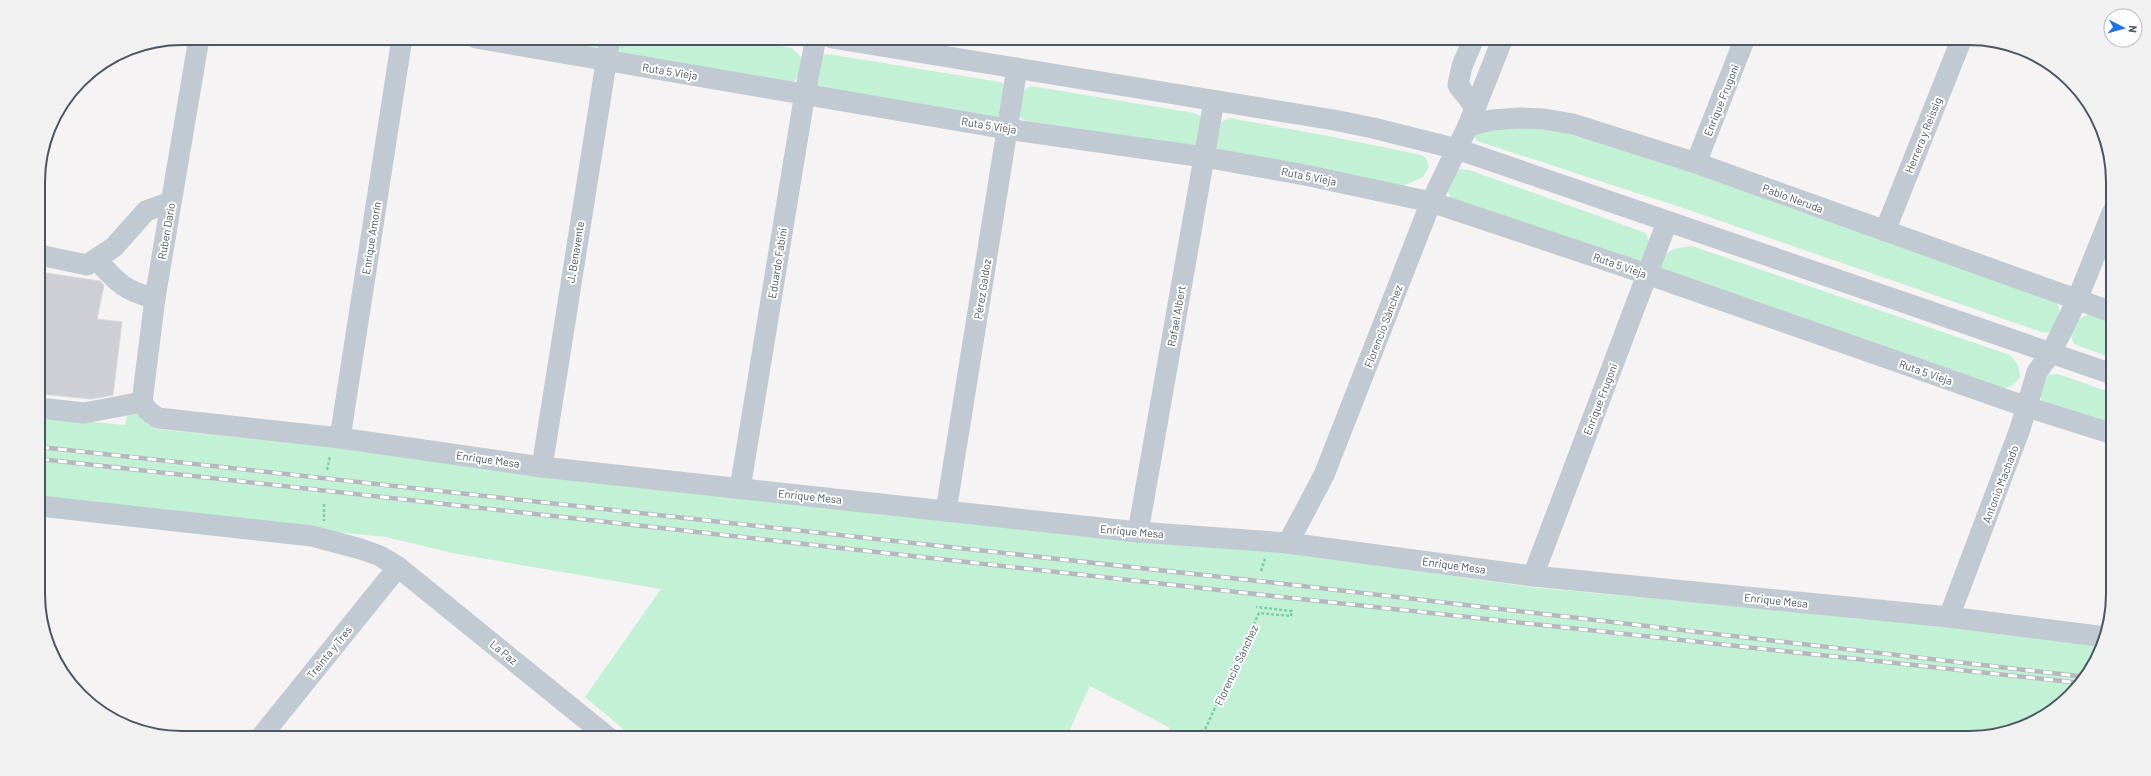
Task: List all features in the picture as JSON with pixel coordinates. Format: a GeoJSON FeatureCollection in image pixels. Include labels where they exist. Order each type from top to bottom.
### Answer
{"type":"FeatureCollection","features":[{"type":"Feature","properties":{"kind":"street","name":"Ruben Darío"},"geometry":{"type":"LineString","coordinates":[[142,402],[155,298],[198,45]]}},
{"type":"Feature","properties":{"kind":"street","name":"Enrique Amorín"},"geometry":{"type":"LineString","coordinates":[[340,438],[401,45]]}},
{"type":"Feature","properties":{"kind":"street","name":"Ruta 5 Vieja"},"geometry":{"type":"LineString","coordinates":[[517,45],[805,93],[1007,129],[1204,157],[1305,175],[1431,202],[1647,274],[2027,407],[2106,432]]}},
{"type":"Feature","properties":{"kind":"street","name":"J. Benavente"},"geometry":{"type":"LineString","coordinates":[[542,467],[608,45]]}},
{"type":"Feature","properties":{"kind":"street","name":"Eduardo Fabini"},"geometry":{"type":"LineString","coordinates":[[740,488],[805,93],[815,45]]}},
{"type":"Feature","properties":{"kind":"street"},"geometry":{"type":"LineString","coordinates":[[875,45],[1373,128],[1457,149],[2106,372]]}},
{"type":"Feature","properties":{"kind":"street"},"geometry":{"type":"LineString","coordinates":[[1471,45],[1462,66],[1458,85],[1471,116]]}},
{"type":"Feature","properties":{"kind":"street","name":"Florencio Sánchez"},"geometry":{"type":"LineString","coordinates":[[1288,543],[1324,475],[1431,202],[1457,149],[1500,45]]}},
{"type":"Feature","properties":{"kind":"street","name":"Enrique Frugoni"},"geometry":{"type":"LineString","coordinates":[[1696,163],[1742,45]]}},
{"type":"Feature","properties":{"kind":"street","name":"Herrera y Reissig"},"geometry":{"type":"LineString","coordinates":[[1885,231],[1959,45]]}},
{"type":"Feature","properties":{"kind":"street","name":"Pérez Galdoz"},"geometry":{"type":"LineString","coordinates":[[946,511],[1017,68]]}},
{"type":"Feature","properties":{"kind":"street","name":"Rafael Albert"},"geometry":{"type":"LineString","coordinates":[[1138,532],[1214,101]]}},
{"type":"Feature","properties":{"kind":"street","name":"Pablo Neruda"},"geometry":{"type":"LineString","coordinates":[[1471,116],[1492,120],[1519,118],[1544,119],[1573,124],[1696,163],[2106,310]]}},
{"type":"Feature","properties":{"kind":"street"},"geometry":{"type":"LineString","coordinates":[[45,256],[87,265],[114,246],[146,211],[171,202]]}},
{"type":"Feature","properties":{"kind":"street","name":"Enrique Frugoni"},"geometry":{"type":"LineString","coordinates":[[1534,576],[1667,222]]}},
{"type":"Feature","properties":{"kind":"street","name":"Antonio Machado"},"geometry":{"type":"LineString","coordinates":[[1950,617],[2020,429],[2037,372],[2051,352],[2077,300],[2106,228]]}},
{"type":"Feature","properties":{"kind":"street"},"geometry":{"type":"LineString","coordinates":[[96,259],[113,278],[135,294],[155,298]]}},
{"type":"Feature","properties":{"kind":"street"},"geometry":{"type":"LineString","coordinates":[[45,409],[84,413],[142,402]]}},
{"type":"Feature","properties":{"kind":"street","name":"Enrique Mesa"},"geometry":{"type":"LineString","coordinates":[[142,402],[148,411],[158,418],[340,438],[542,467],[1138,532],[1288,543],[1534,576],[1950,617],[2099,636]]}},
{"type":"Feature","properties":{"kind":"street","name":"La Paz"},"geometry":{"type":"LineString","coordinates":[[45,507],[312,536],[361,549],[380,556],[398,567],[600,731]]}},
{"type":"Feature","properties":{"kind":"street","name":"Treinta y Tres"},"geometry":{"type":"LineString","coordinates":[[266,731],[398,567]]}},
{"type":"Feature","properties":{"kind":"path","name":"Florencio Sánchez"},"geometry":{"type":"LineString","coordinates":[[1204,731],[1260,613],[1291,616],[1292,611],[1256,607]]}},
{"type":"Feature","properties":{"kind":"green space"},"geometry":{"type":"Polygon","coordinates":[[[563,45],[599,45],[596,49],[563,45]]]}},
{"type":"Feature","properties":{"kind":"green space"},"geometry":{"type":"Polygon","coordinates":[[[618,45],[774,45],[792,48],[801,57],[801,66],[798,77],[789,86],[619,54],[618,45]]]}},
{"type":"Feature","properties":{"kind":"green space"},"geometry":{"type":"Polygon","coordinates":[[[828,54],[1000,82],[1005,85],[1003,114],[995,118],[822,90],[814,85],[820,56],[828,54]]]}},
{"type":"Feature","properties":{"kind":"green space"},"geometry":{"type":"Polygon","coordinates":[[[1031,86],[1194,113],[1200,116],[1202,125],[1201,136],[1194,146],[1026,121],[1021,118],[1018,113],[1024,90],[1031,86]]]}},
{"type":"Feature","properties":{"kind":"green space"},"geometry":{"type":"Polygon","coordinates":[[[1229,118],[1334,137],[1421,155],[1426,158],[1429,167],[1423,177],[1398,188],[1218,149],[1214,145],[1220,123],[1229,118]]]}},
{"type":"Feature","properties":{"kind":"green space"},"geometry":{"type":"Polygon","coordinates":[[[1486,127],[1549,128],[1695,172],[2053,298],[2059,310],[2058,318],[2052,331],[2044,333],[1683,208],[1477,141],[1474,136],[1477,131],[1486,127]]]}},
{"type":"Feature","properties":{"kind":"green space"},"geometry":{"type":"Polygon","coordinates":[[[1458,169],[1469,170],[1646,233],[1649,241],[1643,262],[1632,264],[1451,198],[1446,188],[1458,169]]]}},
{"type":"Feature","properties":{"kind":"green space"},"geometry":{"type":"Polygon","coordinates":[[[1692,246],[2007,354],[2013,358],[2017,364],[2020,378],[2012,386],[1999,389],[1659,269],[1667,253],[1675,249],[1692,246]]]}},
{"type":"Feature","properties":{"kind":"green space"},"geometry":{"type":"Polygon","coordinates":[[[2092,313],[2106,318],[2106,356],[2074,344],[2070,334],[2078,319],[2092,313]]]}},
{"type":"Feature","properties":{"kind":"green space"},"geometry":{"type":"Polygon","coordinates":[[[2058,374],[2106,391],[2106,427],[2050,408],[2041,399],[2039,390],[2048,375],[2058,374]]]}},
{"type":"Feature","properties":{"kind":"green space"},"geometry":{"type":"Polygon","coordinates":[[[139,413],[155,429],[339,447],[1277,551],[1529,587],[1950,626],[2097,643],[2088,662],[2078,677],[2066,691],[2052,703],[2021,721],[1978,731],[1168,731],[1170,728],[1090,686],[1069,731],[626,731],[585,697],[661,589],[452,553],[386,537],[45,504],[45,417],[125,425],[127,414],[139,413]]]}},
{"type":"Feature","properties":{"kind":"building"},"geometry":{"type":"Polygon","coordinates":[[[45,273],[100,281],[104,285],[97,319],[122,322],[113,395],[92,399],[45,394],[45,273]]]}},
{"type":"Feature","properties":{"kind":"railway"},"geometry":{"type":"LineString","coordinates":[[45,448],[1267,582],[2079,676]]}},
{"type":"Feature","properties":{"kind":"railway"},"geometry":{"type":"LineString","coordinates":[[45,460],[1264,595],[2073,682]]}}]}
